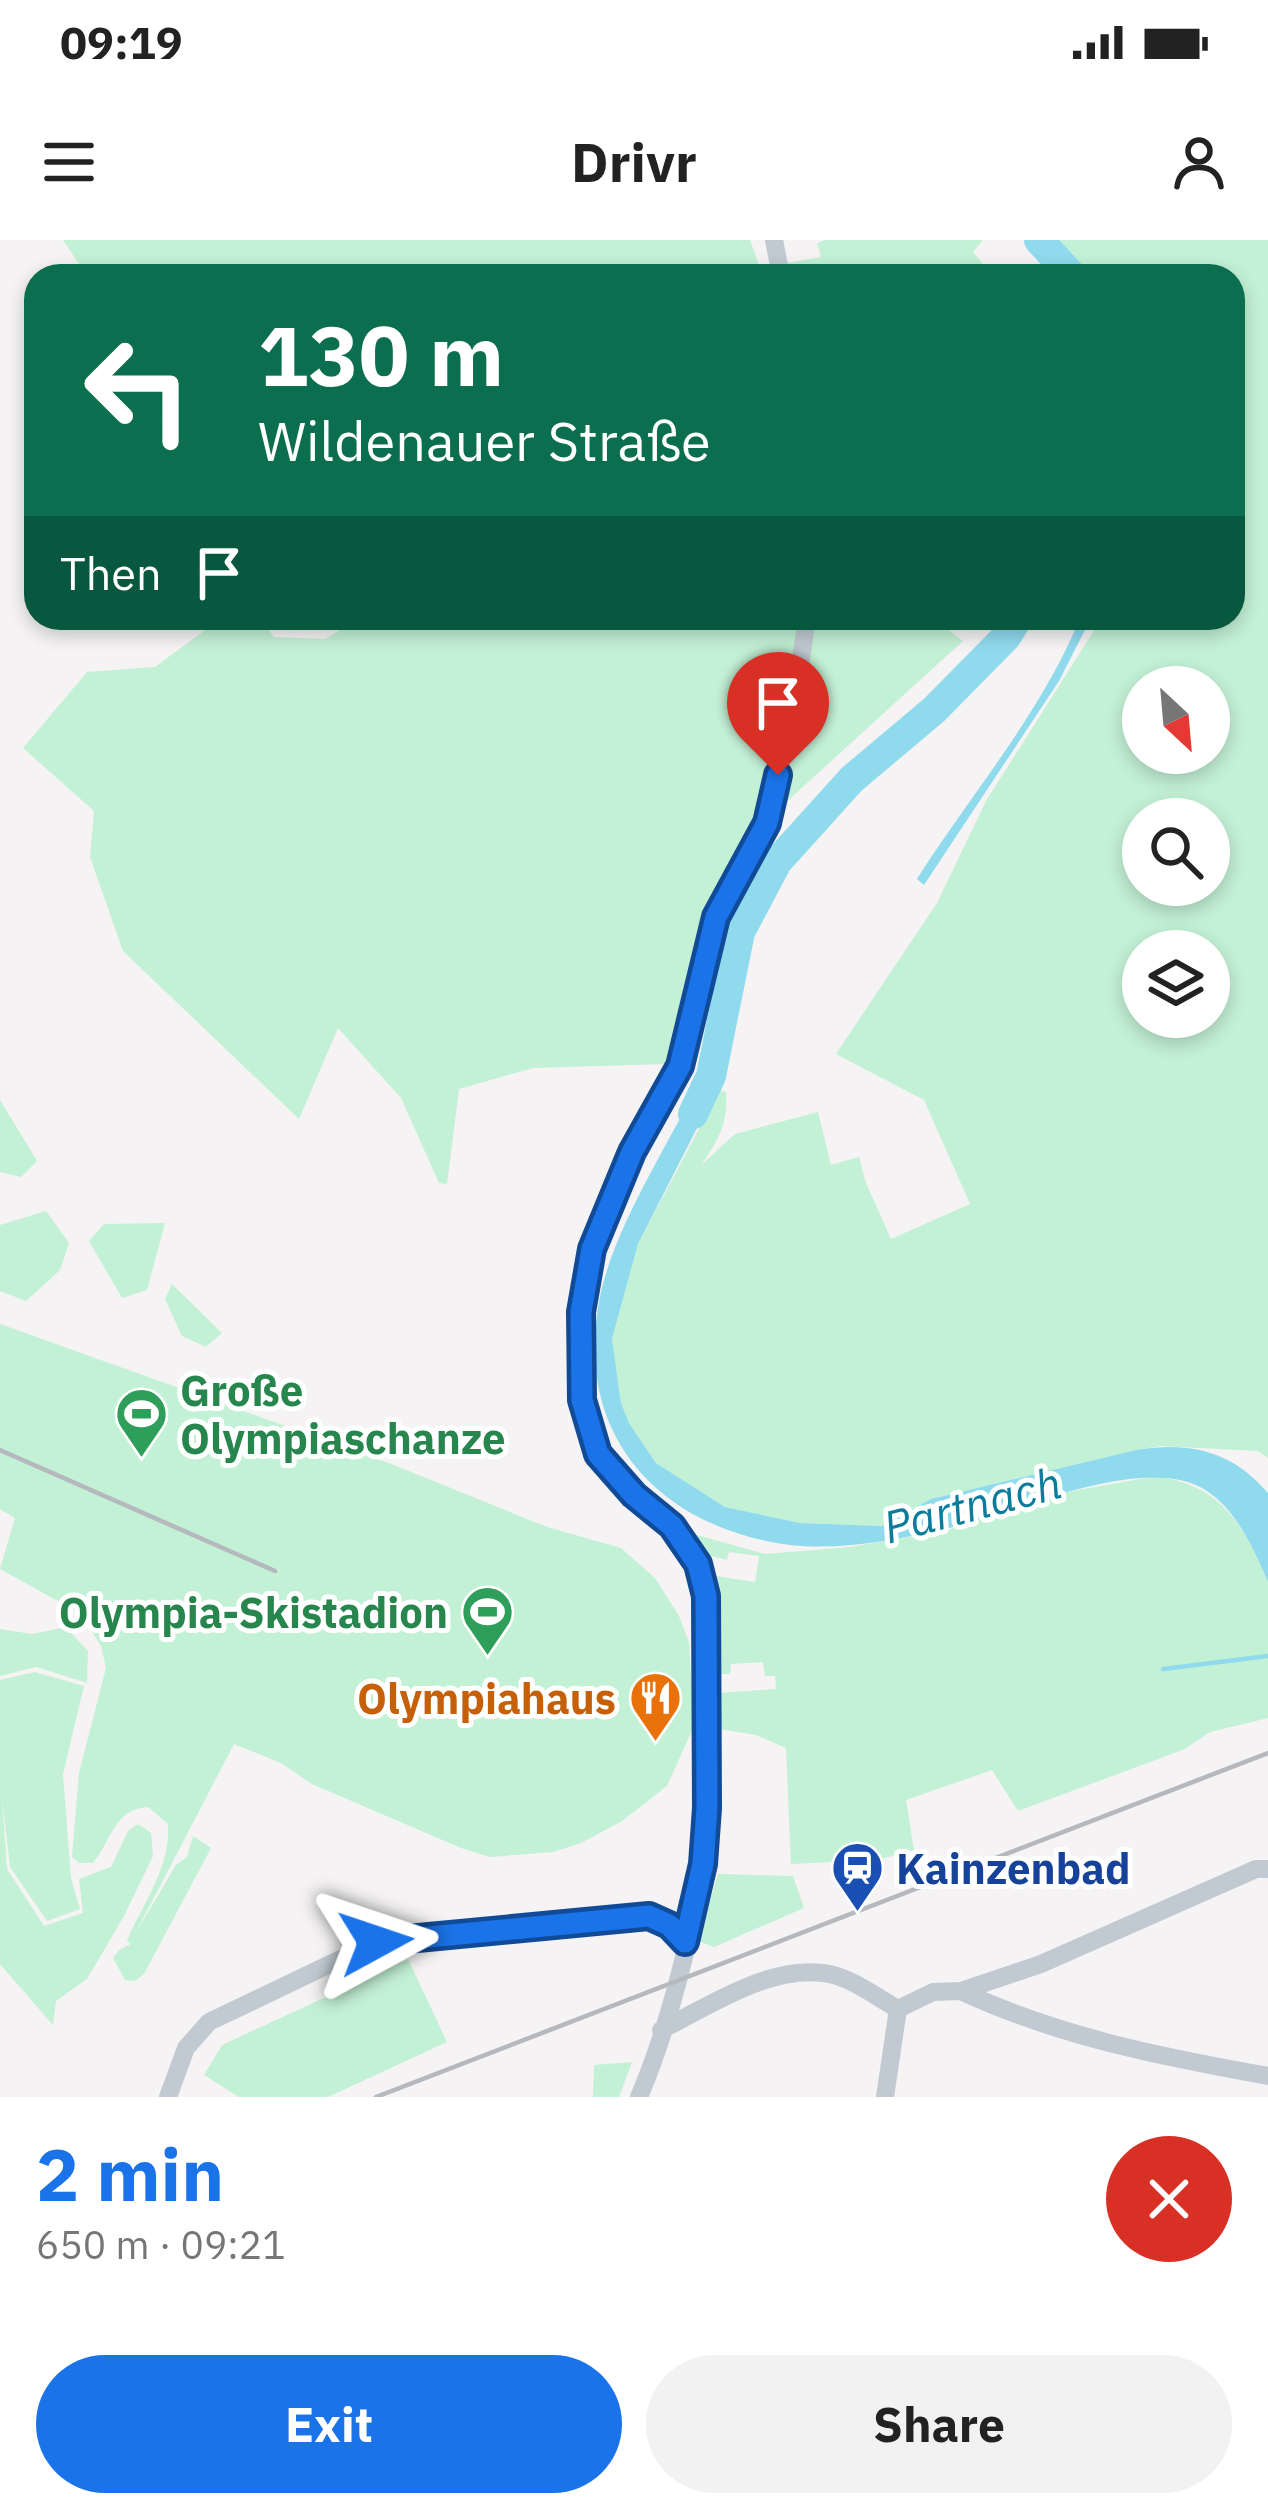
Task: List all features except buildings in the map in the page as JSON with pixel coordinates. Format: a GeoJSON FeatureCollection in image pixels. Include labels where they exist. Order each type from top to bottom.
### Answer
{"type":"FeatureCollection","features":[{"type":"Feature","properties":{"kind":"street"},"geometry":{"type":"LineString","coordinates":[[639,2097],[703,1864],[706,1596],[698,1564],[672,1526],[634,1495],[598,1454],[582,1400],[581,1312],[592,1249],[632,1152],[680,1066],[716,917],[767,823],[805,630]]}},
{"type":"Feature","properties":{"kind":"street"},"geometry":{"type":"LineString","coordinates":[[898,2009],[932,1992],[961,1991],[1008,1976],[1256,1869],[1268,1869]]}},
{"type":"Feature","properties":{"kind":"street"},"geometry":{"type":"LineString","coordinates":[[168,2097],[186,2048],[208,2022],[376,1942],[649,1916],[669,1925],[685,1942]]}},
{"type":"Feature","properties":{"kind":"street"},"geometry":{"type":"LineString","coordinates":[[661,2030],[747,1987],[798,1972],[832,1975],[898,2009]]}},
{"type":"Feature","properties":{"kind":"street"},"geometry":{"type":"LineString","coordinates":[[1008,1976],[1016,2017]]}},
{"type":"Feature","properties":{"kind":"street"},"geometry":{"type":"LineString","coordinates":[[961,1991],[1016,2017],[1147,2054],[1268,2076]]}},
{"type":"Feature","properties":{"kind":"street"},"geometry":{"type":"LineString","coordinates":[[885,2097],[898,2009]]}},
{"type":"Feature","properties":{"kind":"green space"},"geometry":{"type":"Polygon","coordinates":[[[63,240],[750,240],[759,264],[79,264],[63,240]]]}},
{"type":"Feature","properties":{"kind":"green space"},"geometry":{"type":"Polygon","coordinates":[[[983,240],[973,252],[983,264],[787,264],[821,257],[817,243],[983,240]]]}},
{"type":"Feature","properties":{"kind":"green space"},"geometry":{"type":"Polygon","coordinates":[[[1060,240],[1268,240],[1268,1458],[1258,1451],[1160,1446],[931,1499],[882,1526],[800,1523],[725,1507],[656,1463],[629,1423],[621,1403],[612,1339],[638,1244],[719,1091],[726,1092],[724,1122],[701,1165],[735,1134],[818,1112],[831,1165],[859,1157],[891,1239],[970,1204],[924,1100],[836,1054],[937,903],[986,801],[1094,630],[1245,630],[1245,264],[1078,264],[1060,240]]]}},
{"type":"Feature","properties":{"kind":"green space"},"geometry":{"type":"Polygon","coordinates":[[[205,630],[269,630],[274,637],[325,639],[340,630],[805,630],[767,823],[715,917],[667,1064],[533,1068],[459,1089],[447,1184],[439,1183],[401,1098],[338,1028],[299,1119],[123,951],[90,857],[94,811],[23,748],[87,672],[155,667],[205,630]]]}},
{"type":"Feature","properties":{"kind":"green space"},"geometry":{"type":"Polygon","coordinates":[[[813,630],[949,630],[963,641],[773,814],[813,630]]]}},
{"type":"Feature","properties":{"kind":"green space"},"geometry":{"type":"Polygon","coordinates":[[[0,1100],[37,1161],[21,1177],[0,1172],[0,1100]]]}},
{"type":"Feature","properties":{"kind":"green space"},"geometry":{"type":"Polygon","coordinates":[[[46,1211],[69,1243],[60,1270],[26,1301],[0,1291],[0,1225],[46,1211]]]}},
{"type":"Feature","properties":{"kind":"green space"},"geometry":{"type":"Polygon","coordinates":[[[165,1223],[147,1290],[122,1298],[89,1241],[104,1224],[165,1223]]]}},
{"type":"Feature","properties":{"kind":"green space"},"geometry":{"type":"Polygon","coordinates":[[[172,1284],[222,1333],[206,1347],[182,1336],[165,1299],[172,1284]]]}},
{"type":"Feature","properties":{"kind":"green space"},"geometry":{"type":"Polygon","coordinates":[[[0,1324],[389,1463],[547,1527],[621,1548],[655,1578],[679,1616],[689,1643],[694,1726],[667,1786],[622,1821],[581,1843],[553,1852],[490,1857],[312,1784],[281,1763],[234,1744],[135,1934],[176,1865],[187,1857],[193,1836],[211,1848],[144,1974],[135,1981],[125,1980],[113,1958],[131,1944],[127,1941],[165,1855],[168,1824],[148,1807],[137,1809],[121,1820],[93,1863],[79,1863],[72,1857],[79,1773],[106,1668],[101,1646],[81,1614],[0,1569],[15,1518],[0,1509],[0,1324]]]}},
{"type":"Feature","properties":{"kind":"green space"},"geometry":{"type":"Polygon","coordinates":[[[1157,1476],[1180,1481],[1215,1499],[1239,1526],[1259,1561],[1268,1582],[1268,1718],[1210,1732],[1185,1749],[1018,1811],[992,1770],[906,1800],[914,1850],[877,1860],[791,1864],[786,1748],[756,1735],[719,1729],[719,1693],[776,1689],[775,1676],[765,1676],[763,1662],[731,1664],[730,1674],[720,1674],[716,1576],[755,1582],[759,1556],[729,1552],[727,1560],[703,1554],[690,1533],[765,1554],[850,1547],[948,1530],[1061,1493],[1157,1476]]]}},
{"type":"Feature","properties":{"kind":"green space"},"geometry":{"type":"Polygon","coordinates":[[[66,1627],[88,1651],[87,1683],[36,1667],[0,1676],[0,1629],[32,1634],[66,1627]]]}},
{"type":"Feature","properties":{"kind":"green space"},"geometry":{"type":"Polygon","coordinates":[[[35,1672],[84,1686],[63,1774],[71,1878],[80,1909],[47,1921],[10,1867],[2,1798],[7,1869],[44,1926],[83,1913],[79,1879],[111,1867],[128,1831],[138,1824],[151,1833],[153,1856],[87,1979],[56,2001],[53,2025],[0,1964],[0,1680],[35,1672]]]}},
{"type":"Feature","properties":{"kind":"green space"},"geometry":{"type":"Polygon","coordinates":[[[718,1874],[793,1876],[804,1908],[714,1947],[698,1941],[718,1874]]]}},
{"type":"Feature","properties":{"kind":"green space"},"geometry":{"type":"Polygon","coordinates":[[[408,1959],[447,2042],[328,2097],[239,2097],[204,2075],[222,2045],[408,1959]]]}},
{"type":"Feature","properties":{"kind":"green space"},"geometry":{"type":"Polygon","coordinates":[[[632,2062],[619,2097],[593,2097],[594,2065],[632,2062]]]}},
{"type":"Feature","properties":{"kind":"water"},"geometry":{"type":"Polygon","coordinates":[[[1075,630],[1085,630],[1059,681],[924,885],[917,879],[1026,719],[1075,630]]]}},
{"type":"Feature","properties":{"kind":"water"},"geometry":{"type":"Polygon","coordinates":[[[723,1077],[638,1244],[612,1339],[621,1403],[656,1463],[725,1507],[800,1523],[882,1526],[931,1499],[1136,1450],[1174,1447],[1209,1452],[1240,1467],[1268,1493],[1268,1582],[1226,1508],[1200,1487],[1184,1481],[1129,1479],[1097,1484],[945,1529],[823,1547],[737,1533],[697,1516],[662,1493],[634,1465],[613,1431],[600,1392],[595,1349],[599,1302],[628,1218],[701,1079],[723,1077]]]}},
{"type":"Feature","properties":{"kind":"waterway","name":"Partnach"},"geometry":{"type":"LineString","coordinates":[[1039,240],[1061,264]]}},
{"type":"Feature","properties":{"kind":"waterway","name":"Partnach"},"geometry":{"type":"LineString","coordinates":[[693,1114],[711,1076],[740,932],[777,862],[852,779],[934,710],[1010,630]]}},
{"type":"Feature","properties":{"kind":"waterway"},"geometry":{"type":"LineString","coordinates":[[1163,1669],[1268,1656]]}},
{"type":"Feature","properties":{"kind":"railway"},"geometry":{"type":"LineString","coordinates":[[0,1450],[275,1571]]}},
{"type":"Feature","properties":{"kind":"railway"},"geometry":{"type":"LineString","coordinates":[[376,2097],[1268,1753]]}},
{"type":"Feature","properties":{"kind":"place","name":"Große Olympiaschanze"},"geometry":{"type":"Point","coordinates":[141,1460]}},
{"type":"Feature","properties":{"kind":"place","name":"Olympia-Skistadion"},"geometry":{"type":"Point","coordinates":[487,1658]}},
{"type":"Feature","properties":{"kind":"place","name":"Olympiahaus"},"geometry":{"type":"Point","coordinates":[655,1744]}},
{"type":"Feature","properties":{"kind":"place","name":"Kainzenbad"},"geometry":{"type":"Point","coordinates":[857,1914]}},
{"type":"Feature","properties":{"kind":"route"},"geometry":{"type":"LineString","coordinates":[[376,1942],[649,1916],[669,1925],[685,1942],[703,1864],[707,1808],[706,1596],[698,1564],[672,1526],[634,1495],[598,1454],[582,1400],[581,1312],[592,1249],[632,1152],[680,1066],[716,917],[767,823],[778,775]]}}]}
